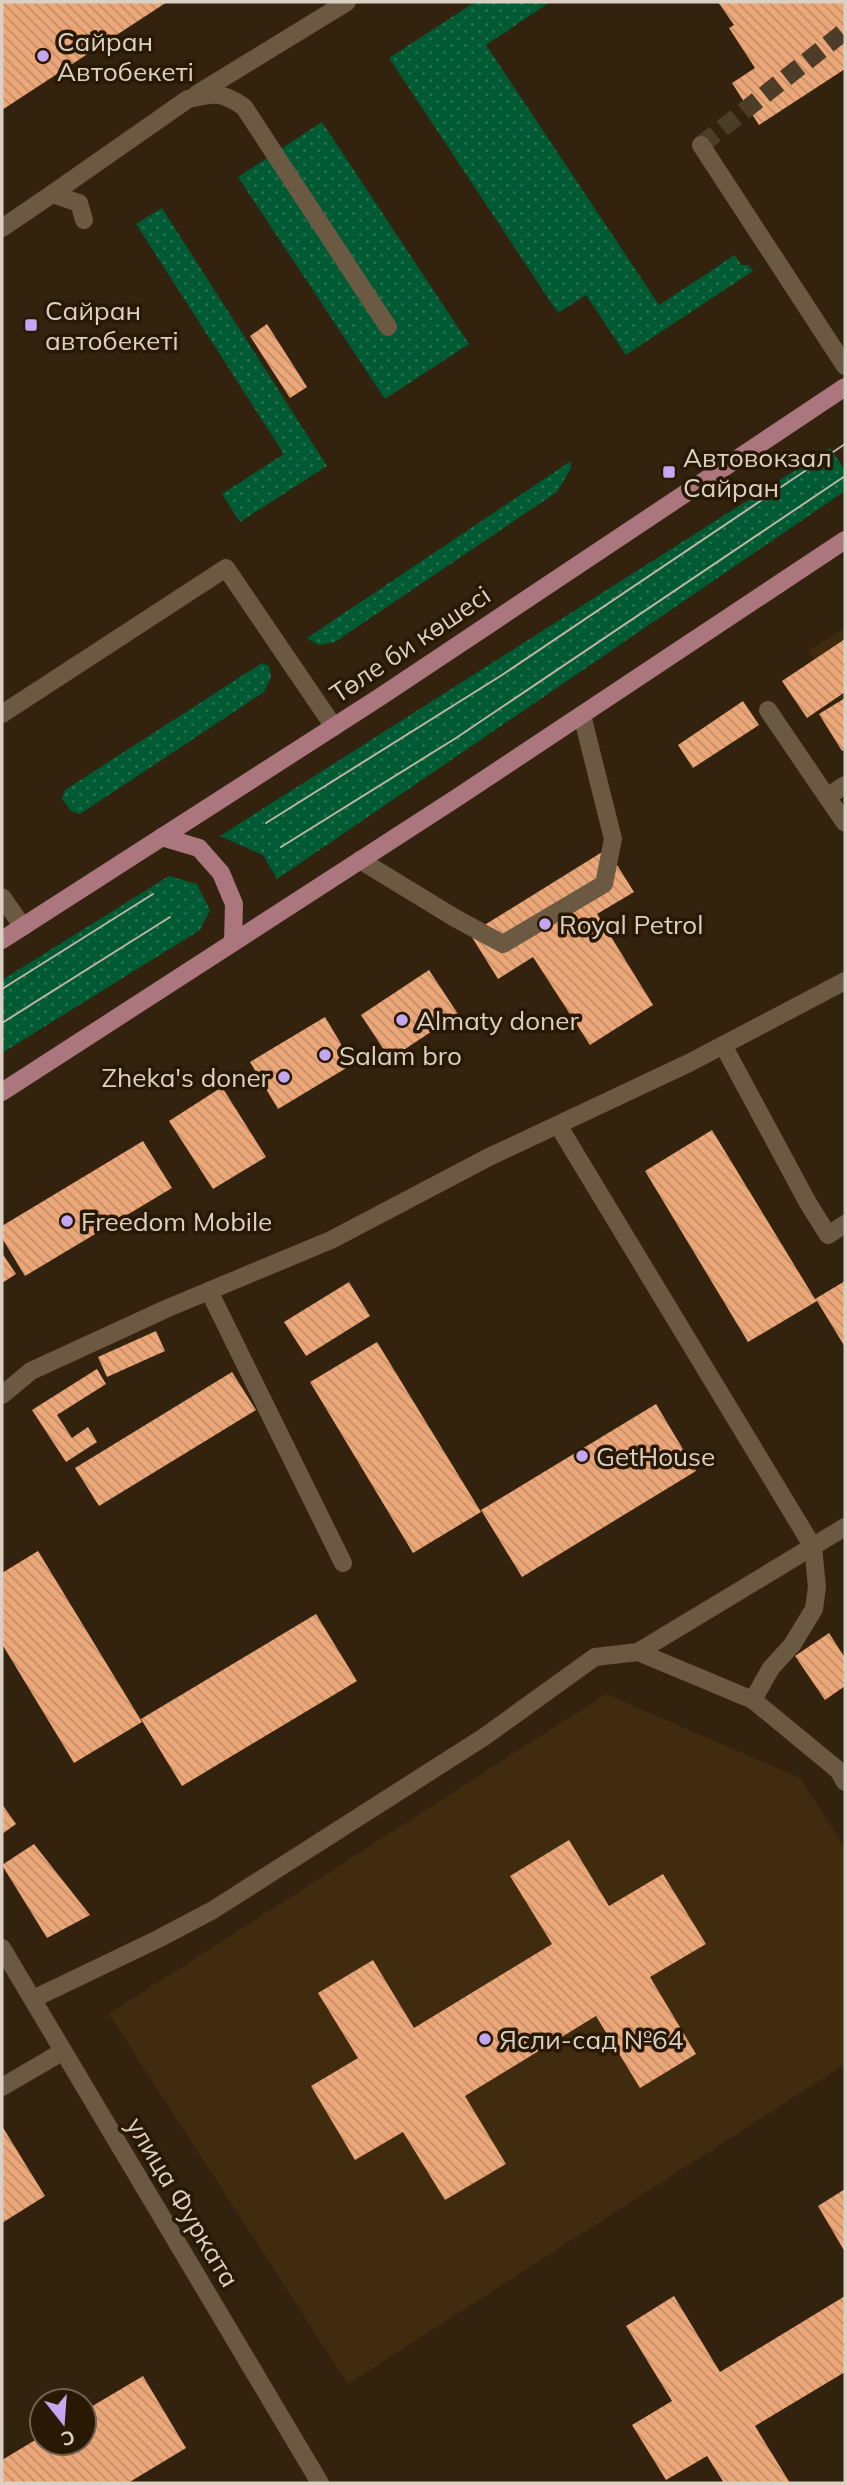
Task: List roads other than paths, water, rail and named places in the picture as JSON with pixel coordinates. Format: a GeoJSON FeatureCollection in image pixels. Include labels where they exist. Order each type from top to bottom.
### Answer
{"type":"FeatureCollection","features":[{"type":"Feature","properties":{"kind":"main road","name":"Төле би көшесі"},"geometry":{"type":"LineString","coordinates":[[2,940],[334,727],[845,387]]}},
{"type":"Feature","properties":{"kind":"main road"},"geometry":{"type":"LineString","coordinates":[[2,1092],[582,715],[845,540]]}},
{"type":"Feature","properties":{"kind":"main road"},"geometry":{"type":"LineString","coordinates":[[163,837],[199,848],[221,873],[234,904],[233,942]]}},
{"type":"Feature","properties":{"kind":"street"},"geometry":{"type":"LineString","coordinates":[[2,228],[188,99],[347,2]]}},
{"type":"Feature","properties":{"kind":"street"},"geometry":{"type":"LineString","coordinates":[[188,99],[213,93],[229,96],[244,107],[388,327]]}},
{"type":"Feature","properties":{"kind":"street"},"geometry":{"type":"LineString","coordinates":[[701,145],[845,366]]}},
{"type":"Feature","properties":{"kind":"street"},"geometry":{"type":"LineString","coordinates":[[52,194],[79,204],[85,220]]}},
{"type":"Feature","properties":{"kind":"street"},"geometry":{"type":"LineString","coordinates":[[2,714],[226,568],[334,727]]}},
{"type":"Feature","properties":{"kind":"street"},"geometry":{"type":"LineString","coordinates":[[768,710],[845,823]]}},
{"type":"Feature","properties":{"kind":"street"},"geometry":{"type":"LineString","coordinates":[[360,860],[503,944],[604,884],[613,839],[582,715]]}},
{"type":"Feature","properties":{"kind":"street"},"geometry":{"type":"LineString","coordinates":[[827,797],[845,785]]}},
{"type":"Feature","properties":{"kind":"street"},"geometry":{"type":"LineString","coordinates":[[2,897],[23,927]]}},
{"type":"Feature","properties":{"kind":"street"},"geometry":{"type":"LineString","coordinates":[[2,1395],[31,1371],[331,1240],[489,1157],[723,1045],[845,982]]}},
{"type":"Feature","properties":{"kind":"street"},"geometry":{"type":"LineString","coordinates":[[723,1045],[828,1235],[845,1224]]}},
{"type":"Feature","properties":{"kind":"street"},"geometry":{"type":"LineString","coordinates":[[558,1125],[813,1547],[817,1587],[814,1609],[792,1645],[771,1668],[753,1700]]}},
{"type":"Feature","properties":{"kind":"street"},"geometry":{"type":"LineString","coordinates":[[209,1291],[343,1563]]}},
{"type":"Feature","properties":{"kind":"street"},"geometry":{"type":"LineString","coordinates":[[33,1999],[213,1910],[484,1737],[595,1657],[638,1652],[845,1527]]}},
{"type":"Feature","properties":{"kind":"street"},"geometry":{"type":"LineString","coordinates":[[638,1652],[753,1700],[838,1770],[845,1782]]}},
{"type":"Feature","properties":{"kind":"street","name":"улица Фурката"},"geometry":{"type":"LineString","coordinates":[[2,1948],[320,2483]]}},
{"type":"Feature","properties":{"kind":"street"},"geometry":{"type":"LineString","coordinates":[[2,2087],[62,2052]]}},
{"type":"Feature","properties":{"kind":"tunnel"},"geometry":{"type":"LineString","coordinates":[[701,145],[845,31]]}},
{"type":"Feature","properties":{"kind":"tram line"},"geometry":{"type":"LineString","coordinates":[[266,823],[502,675],[845,444]]}},
{"type":"Feature","properties":{"kind":"tram line"},"geometry":{"type":"LineString","coordinates":[[281,847],[456,738],[845,476]]}},
{"type":"Feature","properties":{"kind":"tram line"},"geometry":{"type":"LineString","coordinates":[[2,989],[153,894]]}},
{"type":"Feature","properties":{"kind":"tram line"},"geometry":{"type":"LineString","coordinates":[[2,1023],[170,917]]}},
{"type":"Feature","properties":{"kind":"place","name":"Сайран Автобекеті"},"geometry":{"type":"Point","coordinates":[43,56]}},
{"type":"Feature","properties":{"kind":"place","name":"Сайран автобекеті"},"geometry":{"type":"Point","coordinates":[31,325]}},
{"type":"Feature","properties":{"kind":"place","name":"Автовокзал Сайран"},"geometry":{"type":"Point","coordinates":[669,472]}},
{"type":"Feature","properties":{"kind":"place","name":"Royal Petrol"},"geometry":{"type":"Point","coordinates":[545,924]}},
{"type":"Feature","properties":{"kind":"place","name":"Almaty doner"},"geometry":{"type":"Point","coordinates":[402,1020]}},
{"type":"Feature","properties":{"kind":"place","name":"Salam bro"},"geometry":{"type":"Point","coordinates":[325,1055]}},
{"type":"Feature","properties":{"kind":"place","name":"Zheka's doner"},"geometry":{"type":"Point","coordinates":[284,1077]}},
{"type":"Feature","properties":{"kind":"place","name":"Freedom Mobile"},"geometry":{"type":"Point","coordinates":[67,1221]}},
{"type":"Feature","properties":{"kind":"place","name":"GetHouse"},"geometry":{"type":"Point","coordinates":[582,1456]}},
{"type":"Feature","properties":{"kind":"place","name":"Ясли-сад №64"},"geometry":{"type":"Point","coordinates":[485,2039]}}]}
